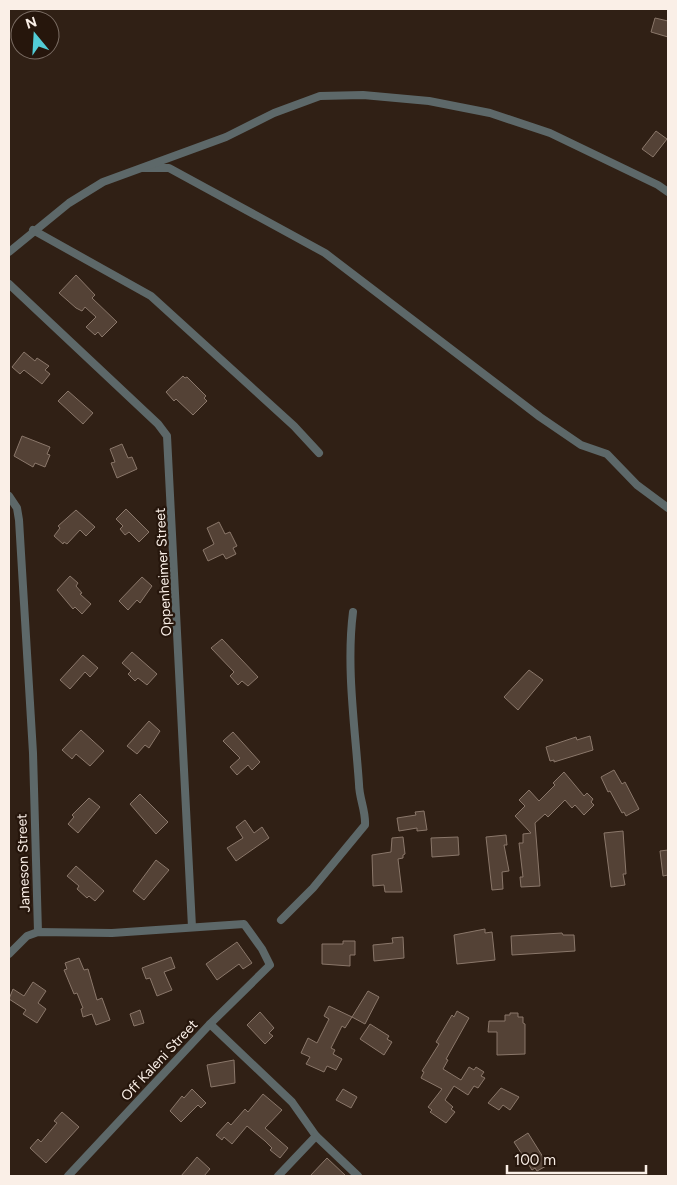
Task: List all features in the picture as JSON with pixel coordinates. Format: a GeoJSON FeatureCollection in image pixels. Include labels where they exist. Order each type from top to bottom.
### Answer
{"type":"FeatureCollection","features":[{"type":"Feature","properties":{"kind":"street"},"geometry":{"type":"LineString","coordinates":[[9,252],[33,230],[69,203],[103,182],[136,168],[226,137],[274,113],[320,96],[362,94],[429,101],[490,113],[550,133],[658,185],[668,192]]}},
{"type":"Feature","properties":{"kind":"street"},"geometry":{"type":"LineString","coordinates":[[136,168],[169,168],[325,253],[540,417],[581,444],[608,454],[637,485],[668,508]]}},
{"type":"Feature","properties":{"kind":"street"},"geometry":{"type":"LineString","coordinates":[[33,230],[151,296],[294,426],[319,453]]}},
{"type":"Feature","properties":{"kind":"street","name":"Oppenheimer Street"},"geometry":{"type":"LineString","coordinates":[[9,284],[158,424],[167,436],[192,927]]}},
{"type":"Feature","properties":{"kind":"street","name":"Jameson Street"},"geometry":{"type":"LineString","coordinates":[[9,496],[17,508],[19,520],[32,753],[38,932]]}},
{"type":"Feature","properties":{"kind":"street"},"geometry":{"type":"LineString","coordinates":[[281,920],[313,888],[365,825],[359,786],[351,655],[350,636],[353,612]]}},
{"type":"Feature","properties":{"kind":"street","name":"Off Kaleni Street"},"geometry":{"type":"LineString","coordinates":[[68,1176],[210,1024],[270,965],[262,949],[244,924],[192,927]]}},
{"type":"Feature","properties":{"kind":"street"},"geometry":{"type":"LineString","coordinates":[[9,954],[27,936],[38,932],[112,933],[192,927]]}},
{"type":"Feature","properties":{"kind":"street"},"geometry":{"type":"LineString","coordinates":[[210,1024],[292,1102],[316,1136],[358,1176]]}},
{"type":"Feature","properties":{"kind":"street"},"geometry":{"type":"LineString","coordinates":[[278,1176],[316,1136]]}},
{"type":"Feature","properties":{"kind":"building"},"geometry":{"type":"Polygon","coordinates":[[[655,18],[668,21],[668,37],[651,32],[655,18]]]}},
{"type":"Feature","properties":{"kind":"building"},"geometry":{"type":"Polygon","coordinates":[[[656,131],[667,139],[653,157],[642,149],[656,131]]]}},
{"type":"Feature","properties":{"kind":"building"},"geometry":{"type":"Polygon","coordinates":[[[76,275],[95,295],[92,298],[117,322],[102,337],[98,332],[95,335],[86,327],[96,317],[85,307],[82,311],[76,308],[59,293],[76,275]]]}},
{"type":"Feature","properties":{"kind":"building"},"geometry":{"type":"Polygon","coordinates":[[[24,352],[35,361],[37,358],[49,366],[45,370],[50,374],[42,384],[24,370],[20,374],[12,367],[24,352]]]}},
{"type":"Feature","properties":{"kind":"building"},"geometry":{"type":"Polygon","coordinates":[[[183,376],[187,377],[206,396],[204,398],[207,401],[193,415],[176,399],[174,401],[166,392],[183,376]]]}},
{"type":"Feature","properties":{"kind":"building"},"geometry":{"type":"Polygon","coordinates":[[[68,391],[93,413],[83,424],[58,401],[68,391]]]}},
{"type":"Feature","properties":{"kind":"building"},"geometry":{"type":"Polygon","coordinates":[[[22,436],[50,447],[47,454],[50,455],[45,467],[35,463],[33,467],[14,456],[22,436]]]}},
{"type":"Feature","properties":{"kind":"building"},"geometry":{"type":"Polygon","coordinates":[[[122,444],[128,458],[132,457],[137,469],[117,478],[111,463],[115,462],[110,449],[122,444]]]}},
{"type":"Feature","properties":{"kind":"building"},"geometry":{"type":"Polygon","coordinates":[[[126,509],[149,532],[139,542],[129,532],[125,535],[120,529],[123,526],[116,519],[126,509]]]}},
{"type":"Feature","properties":{"kind":"building"},"geometry":{"type":"Polygon","coordinates":[[[76,510],[95,527],[86,536],[80,530],[67,544],[64,542],[63,544],[54,536],[60,528],[58,526],[76,510]]]}},
{"type":"Feature","properties":{"kind":"building"},"geometry":{"type":"Polygon","coordinates":[[[219,522],[225,534],[230,532],[237,546],[233,548],[236,554],[226,559],[223,554],[208,561],[203,550],[214,544],[207,528],[219,522]]]}},
{"type":"Feature","properties":{"kind":"building"},"geometry":{"type":"Polygon","coordinates":[[[70,576],[78,583],[76,586],[82,593],[80,594],[91,604],[82,614],[75,607],[73,609],[57,590],[70,576]]]}},
{"type":"Feature","properties":{"kind":"building"},"geometry":{"type":"Polygon","coordinates":[[[142,577],[152,586],[140,603],[137,600],[128,610],[119,601],[142,577]]]}},
{"type":"Feature","properties":{"kind":"building"},"geometry":{"type":"Polygon","coordinates":[[[222,639],[258,677],[248,686],[242,681],[238,685],[230,676],[234,672],[211,648],[222,639]]]}},
{"type":"Feature","properties":{"kind":"building"},"geometry":{"type":"Polygon","coordinates":[[[132,652],[157,674],[147,685],[138,678],[135,681],[128,674],[131,671],[122,663],[132,652]]]}},
{"type":"Feature","properties":{"kind":"building"},"geometry":{"type":"Polygon","coordinates":[[[83,655],[98,668],[90,677],[85,672],[70,689],[60,680],[83,655]]]}},
{"type":"Feature","properties":{"kind":"building"},"geometry":{"type":"Polygon","coordinates":[[[529,670],[543,680],[518,710],[504,697],[529,670]]]}},
{"type":"Feature","properties":{"kind":"building"},"geometry":{"type":"Polygon","coordinates":[[[149,721],[160,731],[149,748],[145,745],[137,754],[127,746],[149,721]]]}},
{"type":"Feature","properties":{"kind":"building"},"geometry":{"type":"Polygon","coordinates":[[[81,730],[104,751],[90,766],[76,754],[72,759],[62,750],[81,730]]]}},
{"type":"Feature","properties":{"kind":"building"},"geometry":{"type":"Polygon","coordinates":[[[233,732],[260,762],[252,770],[248,765],[237,775],[230,767],[240,758],[223,741],[233,732]]]}},
{"type":"Feature","properties":{"kind":"building"},"geometry":{"type":"Polygon","coordinates":[[[590,736],[593,750],[554,762],[554,760],[550,761],[546,747],[576,737],[577,740],[590,736]]]}},
{"type":"Feature","properties":{"kind":"building"},"geometry":{"type":"Polygon","coordinates":[[[614,770],[622,784],[625,782],[639,809],[626,816],[624,812],[622,813],[610,791],[608,792],[601,777],[614,770]]]}},
{"type":"Feature","properties":{"kind":"building"},"geometry":{"type":"Polygon","coordinates":[[[564,772],[584,796],[587,793],[593,799],[591,802],[594,805],[584,815],[575,805],[572,808],[565,800],[548,817],[545,814],[535,823],[540,886],[521,887],[520,877],[523,877],[519,843],[523,843],[523,834],[531,833],[515,816],[525,806],[519,800],[529,790],[539,801],[555,785],[553,783],[564,772]]]}},
{"type":"Feature","properties":{"kind":"building"},"geometry":{"type":"Polygon","coordinates":[[[140,794],[168,822],[156,834],[130,804],[140,794]]]}},
{"type":"Feature","properties":{"kind":"building"},"geometry":{"type":"Polygon","coordinates":[[[89,798],[100,807],[78,833],[68,824],[74,817],[72,815],[89,798]]]}},
{"type":"Feature","properties":{"kind":"building"},"geometry":{"type":"Polygon","coordinates":[[[424,811],[427,830],[417,831],[417,828],[399,831],[397,818],[416,815],[415,812],[424,811]]]}},
{"type":"Feature","properties":{"kind":"building"},"geometry":{"type":"Polygon","coordinates":[[[245,820],[254,833],[262,827],[269,838],[236,861],[227,848],[243,838],[236,827],[245,820]]]}},
{"type":"Feature","properties":{"kind":"building"},"geometry":{"type":"Polygon","coordinates":[[[623,831],[626,874],[623,874],[625,885],[611,887],[604,833],[623,831]]]}},
{"type":"Feature","properties":{"kind":"building"},"geometry":{"type":"Polygon","coordinates":[[[506,835],[507,845],[504,845],[509,871],[502,872],[503,889],[492,890],[486,837],[506,835]]]}},
{"type":"Feature","properties":{"kind":"building"},"geometry":{"type":"Polygon","coordinates":[[[403,837],[405,854],[403,858],[398,859],[402,892],[385,892],[384,885],[373,886],[372,855],[391,852],[392,838],[403,837]]]}},
{"type":"Feature","properties":{"kind":"building"},"geometry":{"type":"Polygon","coordinates":[[[458,837],[459,855],[432,857],[431,838],[458,837]]]}},
{"type":"Feature","properties":{"kind":"building"},"geometry":{"type":"Polygon","coordinates":[[[668,850],[668,875],[663,876],[660,851],[668,850]]]}},
{"type":"Feature","properties":{"kind":"building"},"geometry":{"type":"Polygon","coordinates":[[[156,860],[169,870],[144,900],[133,891],[156,860]]]}},
{"type":"Feature","properties":{"kind":"building"},"geometry":{"type":"Polygon","coordinates":[[[76,866],[104,891],[95,901],[89,896],[87,898],[77,889],[79,886],[67,876],[76,866]]]}},
{"type":"Feature","properties":{"kind":"building"},"geometry":{"type":"Polygon","coordinates":[[[485,929],[485,933],[492,932],[495,960],[457,964],[454,935],[485,929]]]}},
{"type":"Feature","properties":{"kind":"building"},"geometry":{"type":"Polygon","coordinates":[[[562,933],[563,935],[574,935],[575,951],[512,955],[511,936],[562,933]]]}},
{"type":"Feature","properties":{"kind":"building"},"geometry":{"type":"Polygon","coordinates":[[[403,937],[404,958],[374,961],[373,945],[393,943],[392,938],[403,937]]]}},
{"type":"Feature","properties":{"kind":"building"},"geometry":{"type":"Polygon","coordinates":[[[343,941],[355,941],[355,955],[350,955],[350,966],[322,964],[322,944],[343,944],[343,941]]]}},
{"type":"Feature","properties":{"kind":"building"},"geometry":{"type":"Polygon","coordinates":[[[237,942],[252,963],[243,969],[239,964],[217,980],[206,964],[237,942]]]}},
{"type":"Feature","properties":{"kind":"building"},"geometry":{"type":"Polygon","coordinates":[[[171,957],[175,968],[164,972],[172,990],[157,996],[150,978],[146,979],[142,968],[171,957]]]}},
{"type":"Feature","properties":{"kind":"building"},"geometry":{"type":"Polygon","coordinates":[[[79,958],[84,970],[88,969],[97,1000],[102,998],[110,1020],[96,1025],[92,1014],[83,1017],[81,1009],[83,1008],[77,993],[74,994],[64,970],[67,969],[65,963],[79,958]]]}},
{"type":"Feature","properties":{"kind":"building"},"geometry":{"type":"Polygon","coordinates":[[[33,982],[46,991],[38,1003],[46,1009],[37,1023],[23,1014],[26,1010],[9,999],[13,989],[24,996],[33,982]]]}},
{"type":"Feature","properties":{"kind":"building"},"geometry":{"type":"Polygon","coordinates":[[[368,991],[379,997],[365,1024],[352,1017],[368,991]]]}},
{"type":"Feature","properties":{"kind":"building"},"geometry":{"type":"Polygon","coordinates":[[[329,1006],[352,1017],[345,1028],[342,1026],[331,1048],[335,1050],[333,1054],[342,1059],[336,1070],[327,1066],[324,1072],[306,1064],[310,1057],[301,1053],[308,1038],[317,1043],[329,1019],[324,1016],[329,1006]]]}},
{"type":"Feature","properties":{"kind":"building"},"geometry":{"type":"Polygon","coordinates":[[[140,1010],[144,1023],[134,1026],[130,1014],[140,1010]]]}},
{"type":"Feature","properties":{"kind":"building"},"geometry":{"type":"Polygon","coordinates":[[[457,1011],[469,1018],[446,1059],[448,1060],[443,1069],[461,1080],[469,1067],[474,1070],[476,1067],[484,1072],[481,1076],[485,1078],[478,1088],[474,1086],[468,1095],[454,1086],[445,1100],[453,1107],[451,1109],[455,1112],[446,1123],[430,1112],[432,1110],[428,1107],[442,1089],[421,1078],[424,1072],[422,1071],[439,1044],[436,1042],[452,1015],[454,1017],[457,1011]]]}},
{"type":"Feature","properties":{"kind":"building"},"geometry":{"type":"Polygon","coordinates":[[[260,1012],[274,1028],[269,1033],[273,1036],[265,1044],[247,1025],[260,1012]]]}},
{"type":"Feature","properties":{"kind":"building"},"geometry":{"type":"Polygon","coordinates":[[[510,1013],[518,1013],[518,1017],[523,1017],[523,1023],[525,1024],[525,1054],[497,1055],[497,1032],[488,1032],[489,1021],[505,1021],[505,1015],[510,1015],[510,1013]]]}},
{"type":"Feature","properties":{"kind":"building"},"geometry":{"type":"Polygon","coordinates":[[[370,1024],[389,1036],[387,1039],[392,1042],[384,1055],[360,1039],[370,1024]]]}},
{"type":"Feature","properties":{"kind":"building"},"geometry":{"type":"Polygon","coordinates":[[[234,1060],[235,1083],[211,1087],[207,1065],[234,1060]]]}},
{"type":"Feature","properties":{"kind":"building"},"geometry":{"type":"Polygon","coordinates":[[[501,1088],[519,1097],[510,1110],[503,1105],[499,1110],[488,1103],[501,1088]]]}},
{"type":"Feature","properties":{"kind":"building"},"geometry":{"type":"Polygon","coordinates":[[[192,1089],[206,1103],[201,1108],[198,1105],[181,1122],[170,1111],[182,1096],[184,1098],[192,1089]]]}},
{"type":"Feature","properties":{"kind":"building"},"geometry":{"type":"Polygon","coordinates":[[[343,1089],[357,1097],[351,1108],[336,1100],[343,1089]]]}},
{"type":"Feature","properties":{"kind":"building"},"geometry":{"type":"Polygon","coordinates":[[[263,1094],[282,1110],[265,1128],[288,1148],[280,1158],[270,1150],[272,1148],[265,1141],[247,1126],[232,1144],[224,1137],[222,1140],[216,1135],[228,1122],[231,1125],[245,1109],[248,1112],[263,1094]]]}},
{"type":"Feature","properties":{"kind":"building"},"geometry":{"type":"Polygon","coordinates":[[[62,1112],[79,1127],[46,1163],[30,1148],[38,1139],[41,1142],[57,1123],[54,1121],[62,1112]]]}},
{"type":"Feature","properties":{"kind":"building"},"geometry":{"type":"Polygon","coordinates":[[[528,1133],[548,1165],[537,1171],[535,1168],[532,1170],[514,1142],[528,1133]]]}},
{"type":"Feature","properties":{"kind":"building"},"geometry":{"type":"Polygon","coordinates":[[[197,1157],[210,1169],[204,1176],[181,1176],[197,1157]]]}},
{"type":"Feature","properties":{"kind":"building"},"geometry":{"type":"Polygon","coordinates":[[[327,1158],[346,1176],[310,1176],[327,1158]]]}}]}
